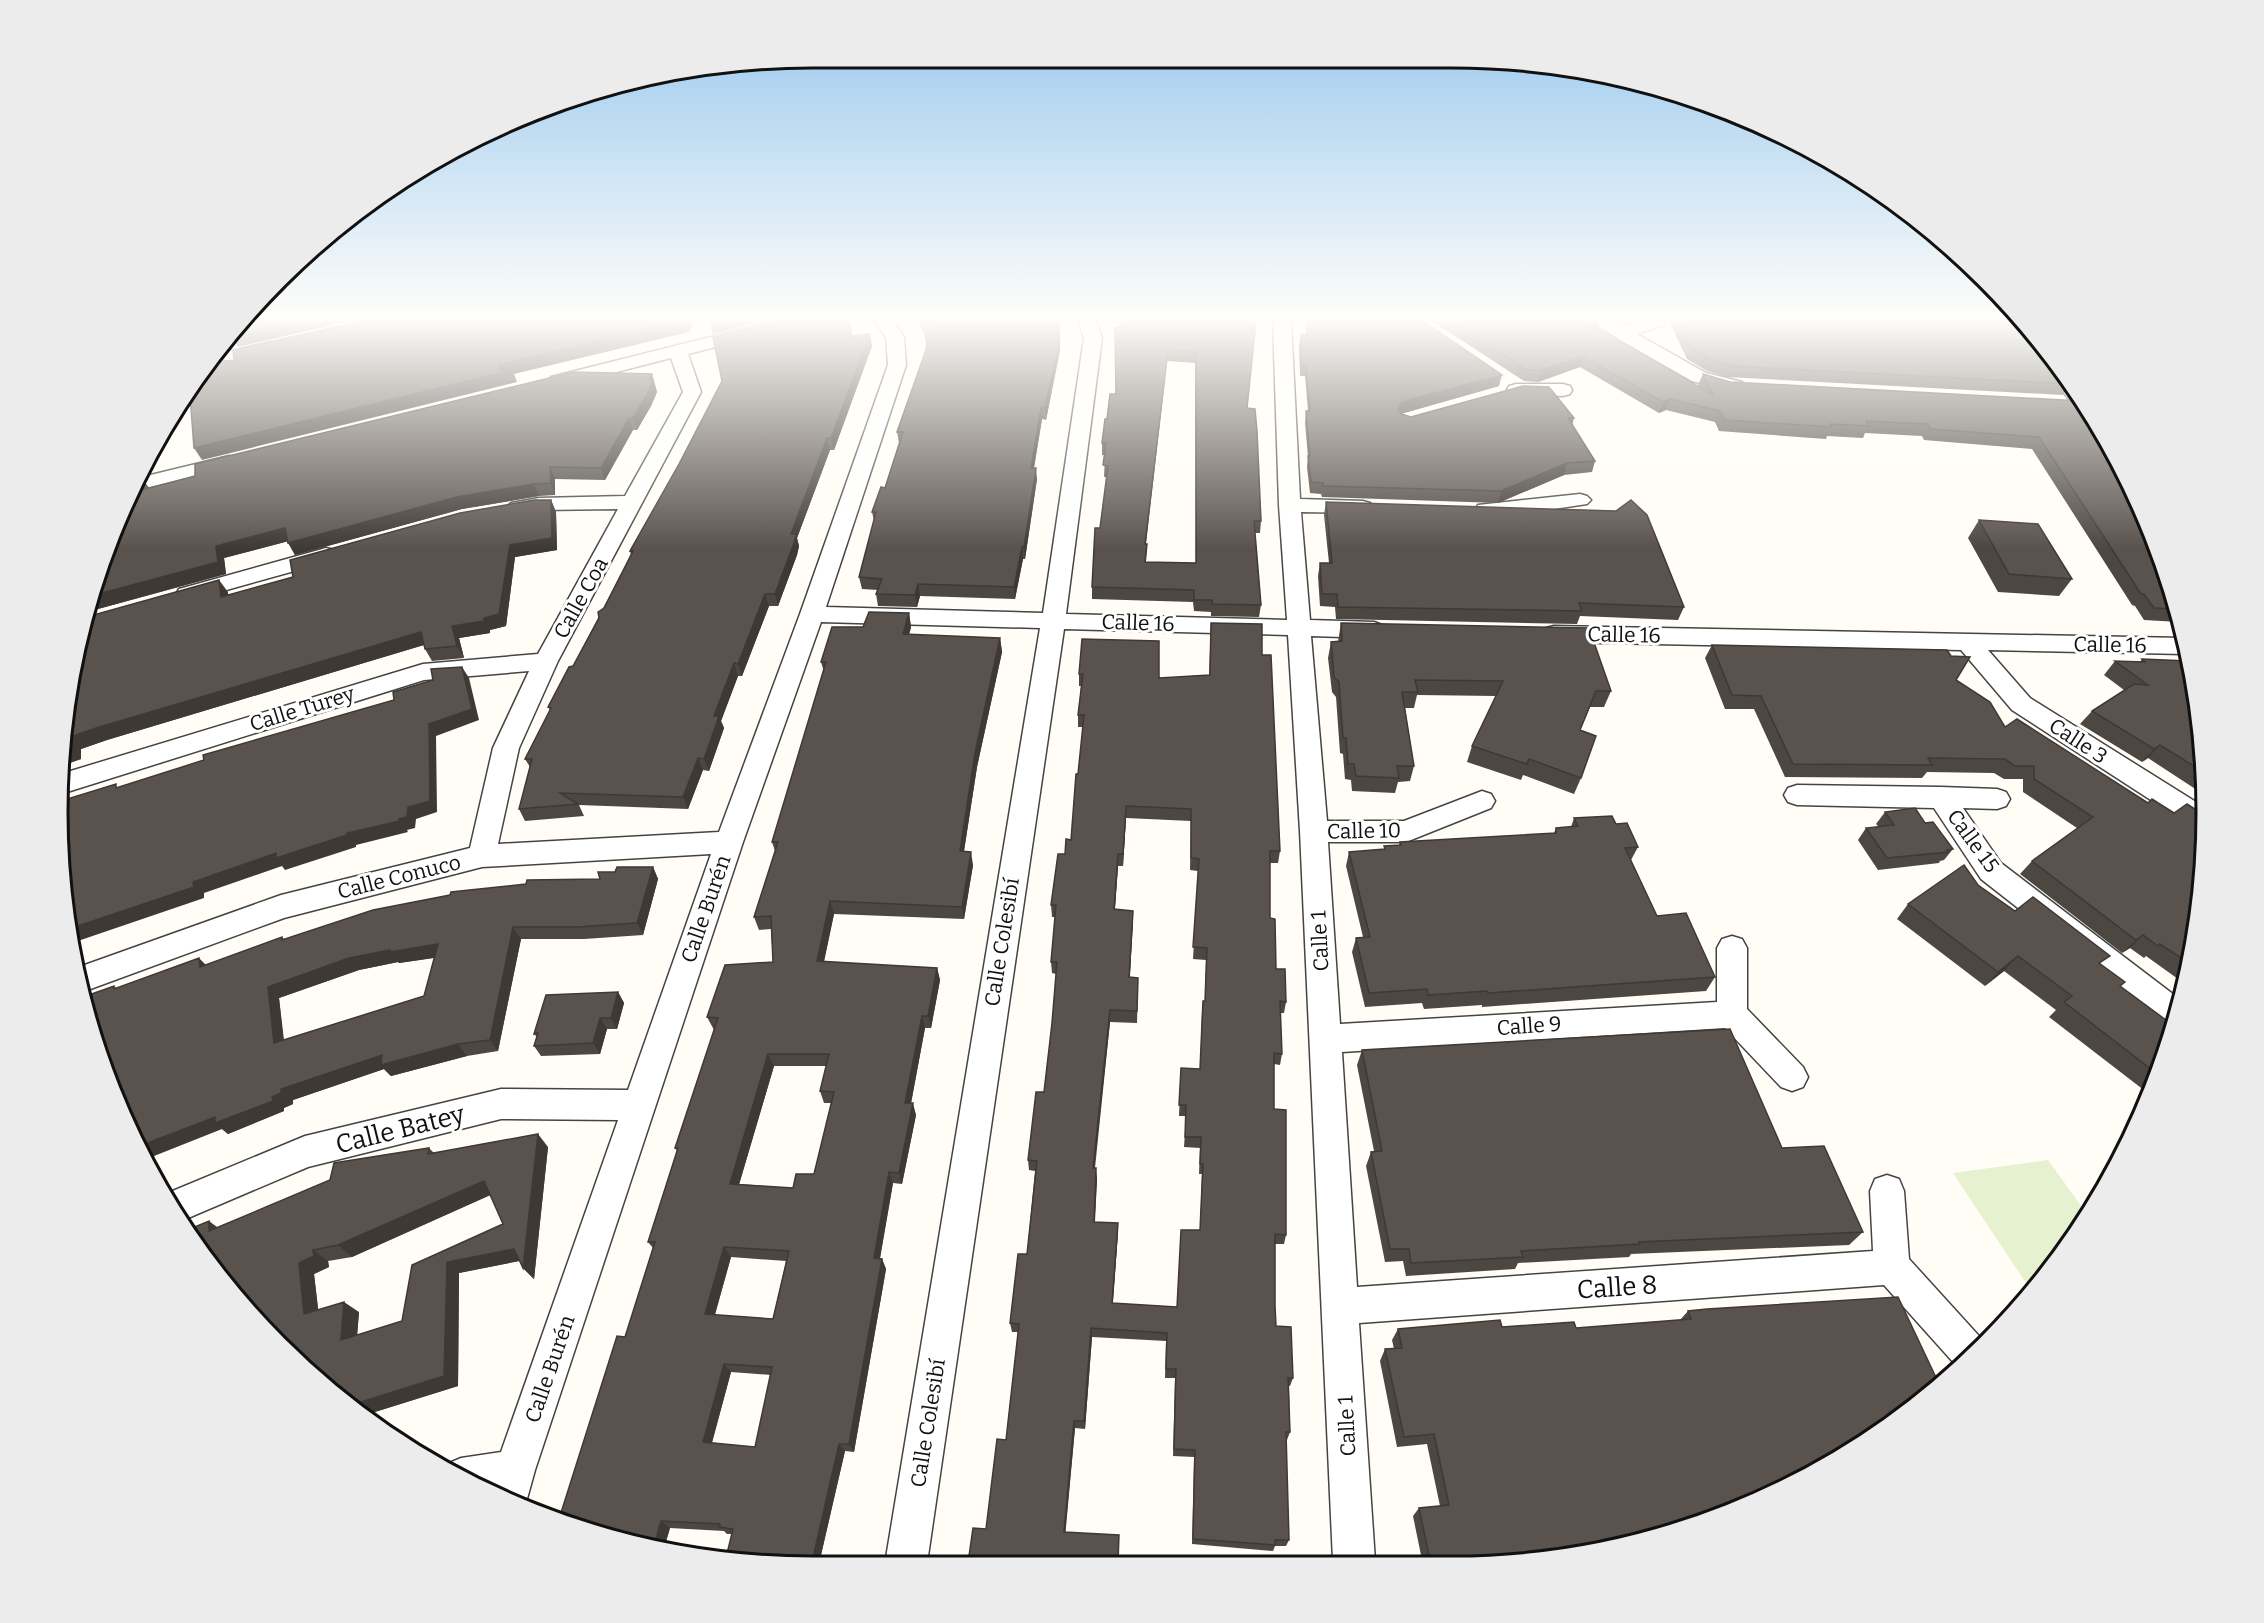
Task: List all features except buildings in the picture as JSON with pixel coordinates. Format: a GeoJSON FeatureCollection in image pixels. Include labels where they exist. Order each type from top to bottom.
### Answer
{"type":"FeatureCollection","features":[{"type":"Feature","properties":{"kind":"street","name":"Calle Coa"},"geometry":{"type":"LineString","coordinates":[[482,856],[506,748],[546,662],[689,397]]}},
{"type":"Feature","properties":{"kind":"street","name":"Calle Burén"},"geometry":{"type":"LineString","coordinates":[[512,1485],[729,842],[812,614],[886,397]]}},
{"type":"Feature","properties":{"kind":"street","name":"Calle Colesibí"},"geometry":{"type":"LineString","coordinates":[[907,1556],[1053,621],[1085,397]]}},
{"type":"Feature","properties":{"kind":"street","name":"Calle 1"},"geometry":{"type":"LineString","coordinates":[[1285,397],[1298,628],[1314,831],[1354,1556]]}},
{"type":"Feature","properties":{"kind":"street"},"geometry":{"type":"LineString","coordinates":[[2058,403],[2075,404]]}},
{"type":"Feature","properties":{"kind":"street"},"geometry":{"type":"LineString","coordinates":[[144,483],[248,458]]}},
{"type":"Feature","properties":{"kind":"street"},"geometry":{"type":"LineString","coordinates":[[1466,510],[1501,511],[1580,500]]}},
{"type":"Feature","properties":{"kind":"street"},"geometry":{"type":"LineString","coordinates":[[496,512],[539,504],[633,502]]}},
{"type":"Feature","properties":{"kind":"street"},"geometry":{"type":"LineString","coordinates":[[1290,505],[1384,507]]}},
{"type":"Feature","properties":{"kind":"street"},"geometry":{"type":"LineString","coordinates":[[165,600],[348,549]]}},
{"type":"Feature","properties":{"kind":"street","name":"Calle 16"},"geometry":{"type":"LineString","coordinates":[[812,614],[1394,630]]}},
{"type":"Feature","properties":{"kind":"street","name":"Calle 16"},"geometry":{"type":"LineString","coordinates":[[1538,633],[2177,646]]}},
{"type":"Feature","properties":{"kind":"street","name":"Calle 3"},"geometry":{"type":"LineString","coordinates":[[1968,642],[2021,704],[2196,816]]}},
{"type":"Feature","properties":{"kind":"street","name":"Calle Turey"},"geometry":{"type":"LineString","coordinates":[[69,781],[423,672],[546,662]]}},
{"type":"Feature","properties":{"kind":"street","name":"Calle 15"},"geometry":{"type":"LineString","coordinates":[[1797,795],[1941,797],[1991,871],[2169,1009]]}},
{"type":"Feature","properties":{"kind":"street"},"geometry":{"type":"LineString","coordinates":[[1941,797],[1997,799]]}},
{"type":"Feature","properties":{"kind":"street","name":"Calle 10"},"geometry":{"type":"LineString","coordinates":[[1314,831],[1406,832],[1482,801]]}},
{"type":"Feature","properties":{"kind":"street","name":"Calle Conuco"},"geometry":{"type":"LineString","coordinates":[[87,977],[281,907],[482,856],[729,842]]}},
{"type":"Feature","properties":{"kind":"street"},"geometry":{"type":"LineString","coordinates":[[1732,948],[1732,1014],[1792,1077]]}},
{"type":"Feature","properties":{"kind":"street","name":"Calle 9"},"geometry":{"type":"LineString","coordinates":[[1326,1039],[1732,1014]]}},
{"type":"Feature","properties":{"kind":"street","name":"Calle Batey"},"geometry":{"type":"LineString","coordinates":[[180,1205],[305,1152],[501,1104],[639,1105]]}},
{"type":"Feature","properties":{"kind":"street"},"geometry":{"type":"LineString","coordinates":[[1887,1191],[1892,1267],[1966,1349]]}},
{"type":"Feature","properties":{"kind":"street","name":"Calle 8"},"geometry":{"type":"LineString","coordinates":[[1341,1306],[1892,1267]]}},
{"type":"Feature","properties":{"kind":"street"},"geometry":{"type":"LineString","coordinates":[[488,1482],[512,1485]]}},
{"type":"Feature","properties":{"kind":"green space"},"geometry":{"type":"Polygon","coordinates":[[[2048,1160],[2082,1207],[2027,1284],[1953,1173],[2048,1160]]]}}]}
